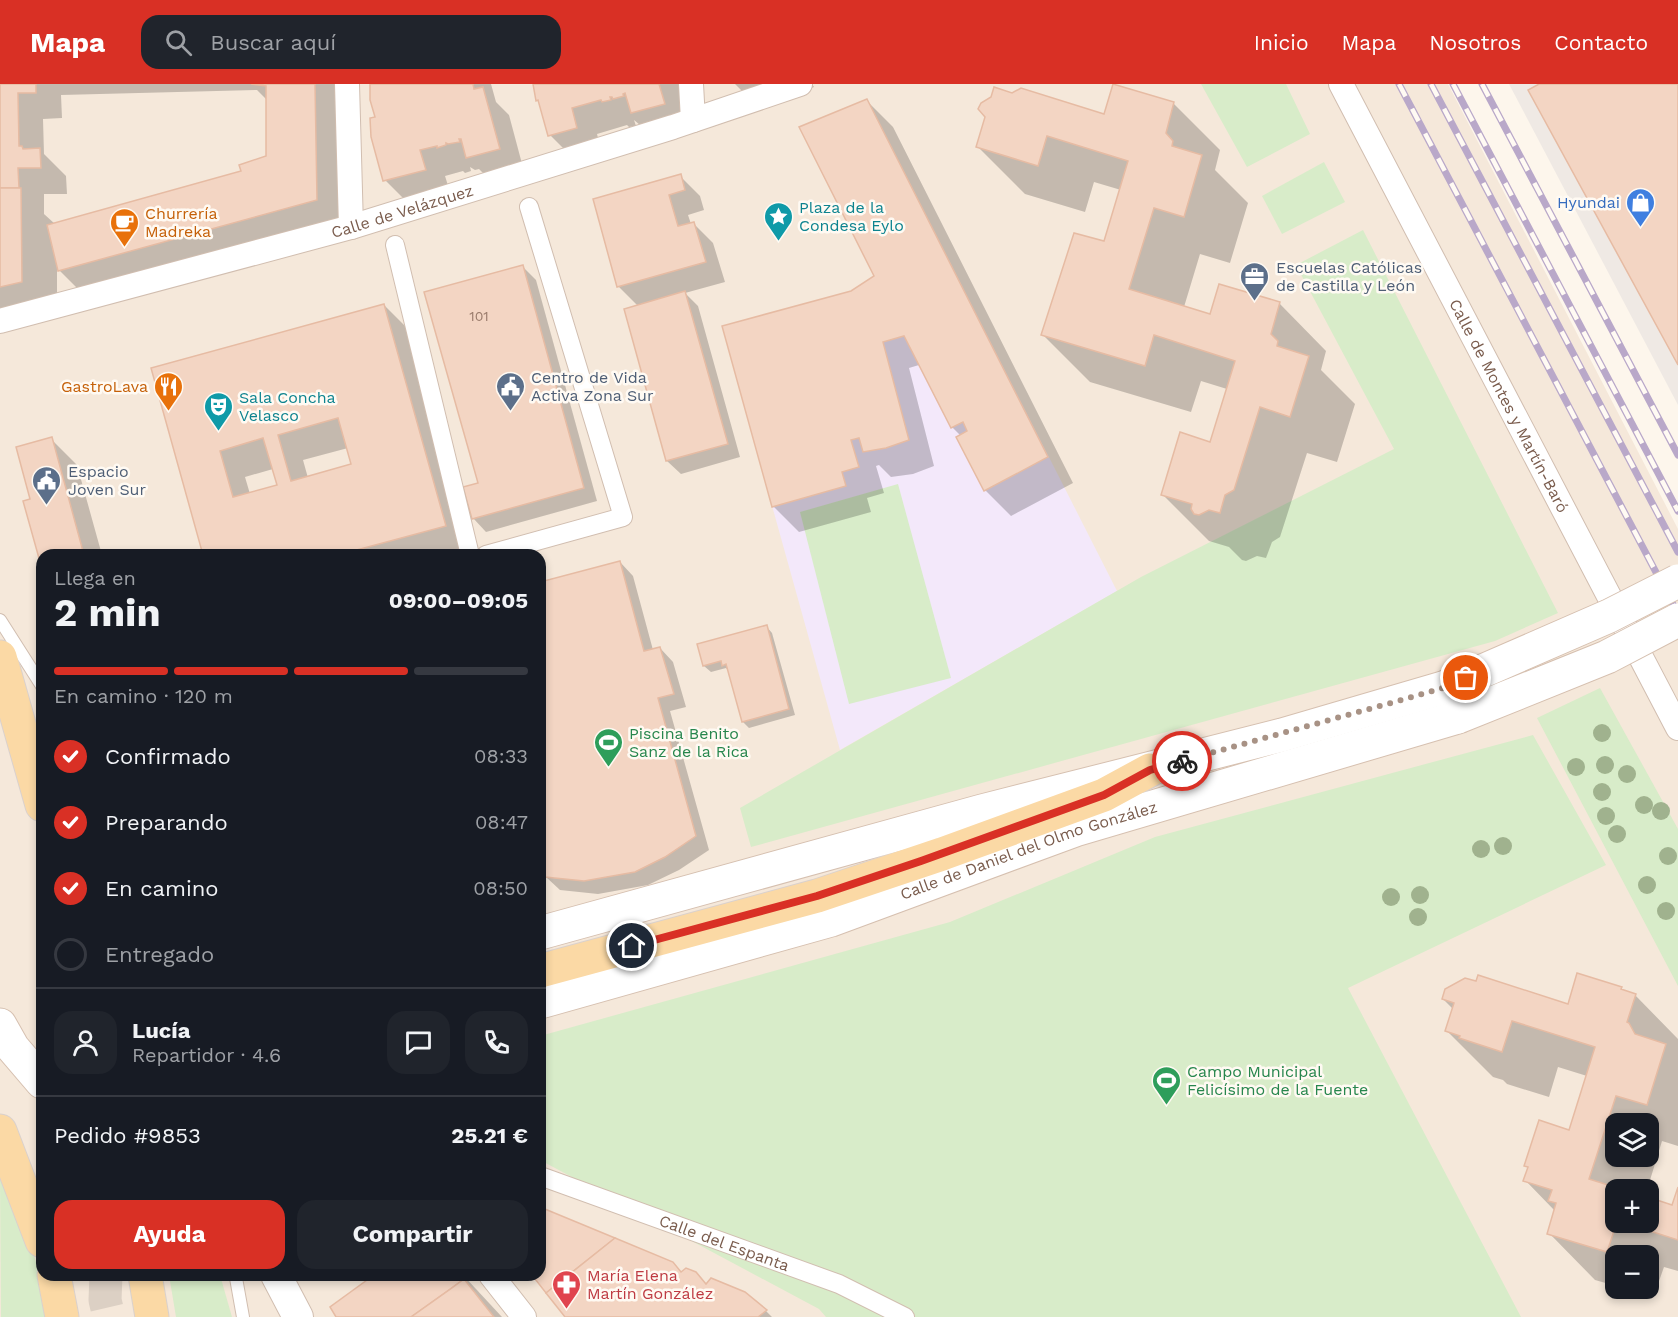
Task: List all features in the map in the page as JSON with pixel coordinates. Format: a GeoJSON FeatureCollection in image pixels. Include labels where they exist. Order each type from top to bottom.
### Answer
{"type":"FeatureCollection","features":[{"type":"Feature","properties":{"kind":"main road"},"geometry":{"type":"LineString","coordinates":[[546,931],[982,811],[1282,735],[1446,687],[1609,616],[1678,581]]}},
{"type":"Feature","properties":{"kind":"main road","name":"Calle de Daniel del Olmo González"},"geometry":{"type":"LineString","coordinates":[[546,1000],[831,920],[1075,830],[1458,717],[1607,657],[1678,620]]}},
{"type":"Feature","properties":{"kind":"main road"},"geometry":{"type":"LineString","coordinates":[[0,657],[36,784]]}},
{"type":"Feature","properties":{"kind":"main road"},"geometry":{"type":"LineString","coordinates":[[546,969],[827,892],[942,854],[1104,795],[1150,770]]}},
{"type":"Feature","properties":{"kind":"main road"},"geometry":{"type":"LineString","coordinates":[[0,1025],[13,1048],[36,1075]]}},
{"type":"Feature","properties":{"kind":"main road"},"geometry":{"type":"LineString","coordinates":[[0,1131],[36,1224]]}},
{"type":"Feature","properties":{"kind":"main road"},"geometry":{"type":"LineString","coordinates":[[55,1281],[62,1317]]}},
{"type":"Feature","properties":{"kind":"main road"},"geometry":{"type":"LineString","coordinates":[[146,1281],[152,1317]]}},
{"type":"Feature","properties":{"kind":"street"},"geometry":{"type":"LineString","coordinates":[[347,84],[351,227]]}},
{"type":"Feature","properties":{"kind":"street"},"geometry":{"type":"LineString","coordinates":[[691,84],[693,120]]}},
{"type":"Feature","properties":{"kind":"street","name":"Calle de Velázquez"},"geometry":{"type":"LineString","coordinates":[[0,321],[351,227],[693,120],[800,84]]}},
{"type":"Feature","properties":{"kind":"street","name":"Calle de Montes y Martín-Baró"},"geometry":{"type":"LineString","coordinates":[[1341,84],[1678,728]]}},
{"type":"Feature","properties":{"kind":"street"},"geometry":{"type":"LineString","coordinates":[[508,549],[623,517],[529,207]]}},
{"type":"Feature","properties":{"kind":"street","name":"Calle de Velázquez"},"geometry":{"type":"LineString","coordinates":[[395,245],[469,549]]}},
{"type":"Feature","properties":{"kind":"street","name":"Calle del Espanta"},"geometry":{"type":"LineString","coordinates":[[546,1178],[839,1284],[905,1317]]}},
{"type":"Feature","properties":{"kind":"street"},"geometry":{"type":"LineString","coordinates":[[278,1281],[290,1312]]}},
{"type":"Feature","properties":{"kind":"street"},"geometry":{"type":"LineString","coordinates":[[495,1281],[524,1317]]}},
{"type":"Feature","properties":{"kind":"lane"},"geometry":{"type":"LineString","coordinates":[[0,620],[36,677]]}},
{"type":"Feature","properties":{"kind":"lane"},"geometry":{"type":"LineString","coordinates":[[237,1281],[243,1317]]}},
{"type":"Feature","properties":{"kind":"shaded area"},"geometry":{"type":"Polygon","coordinates":[[[0,84],[1448,84],[1678,529],[1678,1317],[0,1317],[0,84]]]}},
{"type":"Feature","properties":{"kind":"shaded area","name":"Hyundai"},"geometry":{"type":"Polygon","coordinates":[[[1509,84],[1678,84],[1678,405],[1509,84]]]}},
{"type":"Feature","properties":{"kind":"shaded area"},"geometry":{"type":"Polygon","coordinates":[[[867,99],[1117,591],[840,750],[722,326],[851,291],[874,276],[799,127],[867,99]]]}},
{"type":"Feature","properties":{"kind":"green space"},"geometry":{"type":"Polygon","coordinates":[[[1201,84],[1286,84],[1310,134],[1247,167],[1201,84]]]}},
{"type":"Feature","properties":{"kind":"green space"},"geometry":{"type":"Polygon","coordinates":[[[1324,162],[1345,202],[1282,234],[1262,196],[1324,162]]]}},
{"type":"Feature","properties":{"kind":"green space"},"geometry":{"type":"Polygon","coordinates":[[[1363,230],[1558,613],[1495,641],[751,847],[740,808],[1141,577],[1394,449],[1296,265],[1363,230]]]}},
{"type":"Feature","properties":{"kind":"green space"},"geometry":{"type":"Polygon","coordinates":[[[898,484],[951,678],[849,704],[800,512],[898,484]]]}},
{"type":"Feature","properties":{"kind":"green space"},"geometry":{"type":"Polygon","coordinates":[[[1600,688],[1678,829],[1678,986],[1537,718],[1600,688]]]}},
{"type":"Feature","properties":{"kind":"green space"},"geometry":{"type":"Polygon","coordinates":[[[1533,735],[1606,865],[1348,988],[1521,1317],[826,1317],[819,1309],[546,1163],[546,1034],[950,922],[1155,837],[1533,735]]]}},
{"type":"Feature","properties":{"kind":"green space"},"geometry":{"type":"Polygon","coordinates":[[[0,1178],[30,1246],[36,1264],[36,1281],[41,1281],[49,1317],[1,1317],[0,1178]]]}},
{"type":"Feature","properties":{"kind":"green space"},"geometry":{"type":"Polygon","coordinates":[[[170,1281],[222,1281],[232,1317],[176,1317],[170,1281]]]}},
{"type":"Feature","properties":{"kind":"building"},"geometry":{"type":"Polygon","coordinates":[[[0,84],[36,84],[36,93],[18,93],[19,146],[23,149],[40,148],[41,168],[18,168],[19,188],[0,188],[0,84]]]}},
{"type":"Feature","properties":{"kind":"building"},"geometry":{"type":"Polygon","coordinates":[[[251,84],[315,84],[317,200],[58,271],[47,225],[241,171],[239,165],[266,156],[266,86],[251,84]]]}},
{"type":"Feature","properties":{"kind":"building"},"geometry":{"type":"Polygon","coordinates":[[[370,84],[473,84],[474,89],[483,87],[500,149],[466,158],[461,139],[459,139],[460,142],[420,150],[426,170],[383,181],[371,137],[370,118],[375,117],[370,100],[370,84]]]}},
{"type":"Feature","properties":{"kind":"building"},"geometry":{"type":"Polygon","coordinates":[[[533,84],[659,84],[665,104],[631,113],[625,93],[624,96],[613,99],[610,97],[611,100],[602,102],[601,100],[572,108],[577,128],[548,136],[538,100],[536,101],[533,84]]]}},
{"type":"Feature","properties":{"kind":"building"},"geometry":{"type":"Polygon","coordinates":[[[1113,84],[1174,102],[1166,133],[1173,141],[1172,146],[1202,155],[1184,217],[1154,208],[1129,289],[1210,314],[1219,284],[1280,302],[1271,334],[1278,341],[1277,346],[1309,356],[1290,417],[1260,407],[1234,490],[1225,495],[1220,513],[1209,510],[1199,515],[1194,514],[1191,509],[1192,504],[1161,495],[1180,432],[1210,442],[1235,361],[1154,335],[1145,366],[1041,335],[1074,233],[1104,241],[1128,161],[1047,136],[1038,166],[976,147],[985,117],[978,109],[981,103],[991,97],[994,87],[1012,93],[1021,88],[1104,114],[1113,84]]]}},
{"type":"Feature","properties":{"kind":"building","name":"Hyundai"},"geometry":{"type":"Polygon","coordinates":[[[1539,84],[1678,84],[1678,365],[1528,90],[1539,84]]]}},
{"type":"Feature","properties":{"kind":"building"},"geometry":{"type":"Polygon","coordinates":[[[867,99],[1048,457],[984,491],[956,437],[967,431],[963,422],[951,428],[904,336],[883,342],[909,440],[886,448],[863,452],[859,438],[851,440],[859,467],[842,472],[846,486],[772,507],[722,326],[851,291],[874,276],[799,127],[867,99]]]}},
{"type":"Feature","properties":{"kind":"building"},"geometry":{"type":"Polygon","coordinates":[[[681,174],[685,190],[669,195],[678,226],[694,222],[706,262],[617,287],[593,199],[681,174]]]}},
{"type":"Feature","properties":{"kind":"building"},"geometry":{"type":"Polygon","coordinates":[[[0,188],[21,188],[22,282],[0,287],[0,188]]]}},
{"type":"Feature","properties":{"kind":"building","name":"Centro de Vida Activa Zona Sur"},"geometry":{"type":"Polygon","coordinates":[[[523,265],[584,488],[472,519],[463,487],[478,483],[424,292],[523,265]]]}},
{"type":"Feature","properties":{"kind":"building"},"geometry":{"type":"Polygon","coordinates":[[[685,291],[728,444],[666,461],[624,309],[685,291]]]}},
{"type":"Feature","properties":{"kind":"building"},"geometry":{"type":"Polygon","coordinates":[[[384,304],[446,526],[360,549],[201,549],[151,368],[384,304]],[[338,418],[278,435],[291,481],[351,464],[338,418]],[[263,438],[220,451],[233,497],[277,485],[263,438]]]}},
{"type":"Feature","properties":{"kind":"building","name":"Espacio Joven Sur"},"geometry":{"type":"Polygon","coordinates":[[[52,437],[82,549],[36,549],[23,501],[30,499],[16,447],[52,437]]]}},
{"type":"Feature","properties":{"kind":"building","name":"Piscina Benito Sanz de la Rica"},"geometry":{"type":"Polygon","coordinates":[[[620,561],[644,651],[660,647],[674,694],[658,698],[696,836],[665,857],[635,872],[584,881],[546,877],[546,580],[620,561]]]}},
{"type":"Feature","properties":{"kind":"building"},"geometry":{"type":"Polygon","coordinates":[[[767,625],[789,709],[742,722],[726,664],[722,666],[721,661],[703,666],[697,644],[767,625]]]}},
{"type":"Feature","properties":{"kind":"building"},"geometry":{"type":"Polygon","coordinates":[[[1577,973],[1622,987],[1621,989],[1636,994],[1627,1022],[1635,1034],[1666,1044],[1647,1105],[1616,1096],[1610,1113],[1605,1113],[1605,1130],[1589,1179],[1605,1184],[1605,1233],[1613,1233],[1609,1245],[1605,1245],[1605,1251],[1547,1234],[1556,1203],[1548,1201],[1552,1190],[1523,1181],[1528,1167],[1524,1166],[1539,1120],[1569,1130],[1595,1047],[1512,1021],[1502,1052],[1445,1031],[1454,1003],[1442,999],[1445,989],[1465,978],[1476,981],[1478,975],[1568,1004],[1577,973]]]}},
{"type":"Feature","properties":{"kind":"building"},"geometry":{"type":"Polygon","coordinates":[[[1678,1187],[1678,1240],[1656,1233],[1659,1233],[1659,1201],[1672,1205],[1678,1187]]]}},
{"type":"Feature","properties":{"kind":"building"},"geometry":{"type":"Polygon","coordinates":[[[546,1209],[615,1238],[546,1293],[537,1281],[546,1281],[546,1209]]]}},
{"type":"Feature","properties":{"kind":"building"},"geometry":{"type":"Polygon","coordinates":[[[615,1238],[673,1262],[681,1272],[686,1268],[696,1272],[706,1284],[711,1278],[745,1292],[767,1310],[758,1317],[565,1317],[546,1293],[615,1238]]]}},
{"type":"Feature","properties":{"kind":"building"},"geometry":{"type":"Polygon","coordinates":[[[366,1281],[461,1281],[411,1317],[336,1317],[330,1307],[366,1281]]]}},
{"type":"Feature","properties":{"kind":"building"},"geometry":{"type":"Polygon","coordinates":[[[461,1281],[466,1281],[494,1317],[411,1317],[461,1281]]]}},
{"type":"Feature","properties":{"kind":"tunnel"},"geometry":{"type":"LineString","coordinates":[[106,1281],[105,1300],[109,1317]]}},
{"type":"Feature","properties":{"kind":"railway"},"geometry":{"type":"LineString","coordinates":[[1399,84],[1678,614]]}},
{"type":"Feature","properties":{"kind":"railway"},"geometry":{"type":"LineString","coordinates":[[1431,84],[1678,552]]}},
{"type":"Feature","properties":{"kind":"railway"},"geometry":{"type":"LineString","coordinates":[[1453,84],[1678,511]]}},
{"type":"Feature","properties":{"kind":"railway"},"geometry":{"type":"LineString","coordinates":[[1482,84],[1678,455]]}},
{"type":"Feature","properties":{"kind":"way so far"},"geometry":{"type":"LineString","coordinates":[[1182,761],[1282,735],[1446,687],[1466,678]]}},
{"type":"Feature","properties":{"kind":"place","name":"Hyundai"},"geometry":{"type":"Point","coordinates":[1641,228]}},
{"type":"Feature","properties":{"kind":"place","name":"Plaza de la Condesa Eylo"},"geometry":{"type":"Point","coordinates":[778,242]}},
{"type":"Feature","properties":{"kind":"place","name":"Churrería Madreka"},"geometry":{"type":"Point","coordinates":[124,248]}},
{"type":"Feature","properties":{"kind":"place","name":"Escuelas Católicas de Castilla y León"},"geometry":{"type":"Point","coordinates":[1255,302]}},
{"type":"Feature","properties":{"kind":"place","name":"GastroLava"},"geometry":{"type":"Point","coordinates":[169,412]}},
{"type":"Feature","properties":{"kind":"place","name":"Centro de Vida Activa Zona Sur"},"geometry":{"type":"Point","coordinates":[510,412]}},
{"type":"Feature","properties":{"kind":"place","name":"Sala Concha Velasco"},"geometry":{"type":"Point","coordinates":[218,432]}},
{"type":"Feature","properties":{"kind":"place","name":"Espacio Joven Sur"},"geometry":{"type":"Point","coordinates":[47,506]}},
{"type":"Feature","properties":{"kind":"place","name":"Piscina Benito Sanz de la Rica"},"geometry":{"type":"Point","coordinates":[608,768]}},
{"type":"Feature","properties":{"kind":"place","name":"Campo Municipal Felicísimo de la Fuente"},"geometry":{"type":"Point","coordinates":[1166,1106]}},
{"type":"Feature","properties":{"kind":"place","name":"María Elena Martín González"},"geometry":{"type":"Point","coordinates":[566,1310]}},
{"type":"Feature","properties":{"kind":"route"},"geometry":{"type":"LineString","coordinates":[[632,946],[817,896],[942,854],[1104,795],[1150,770],[1182,761]]}}]}
